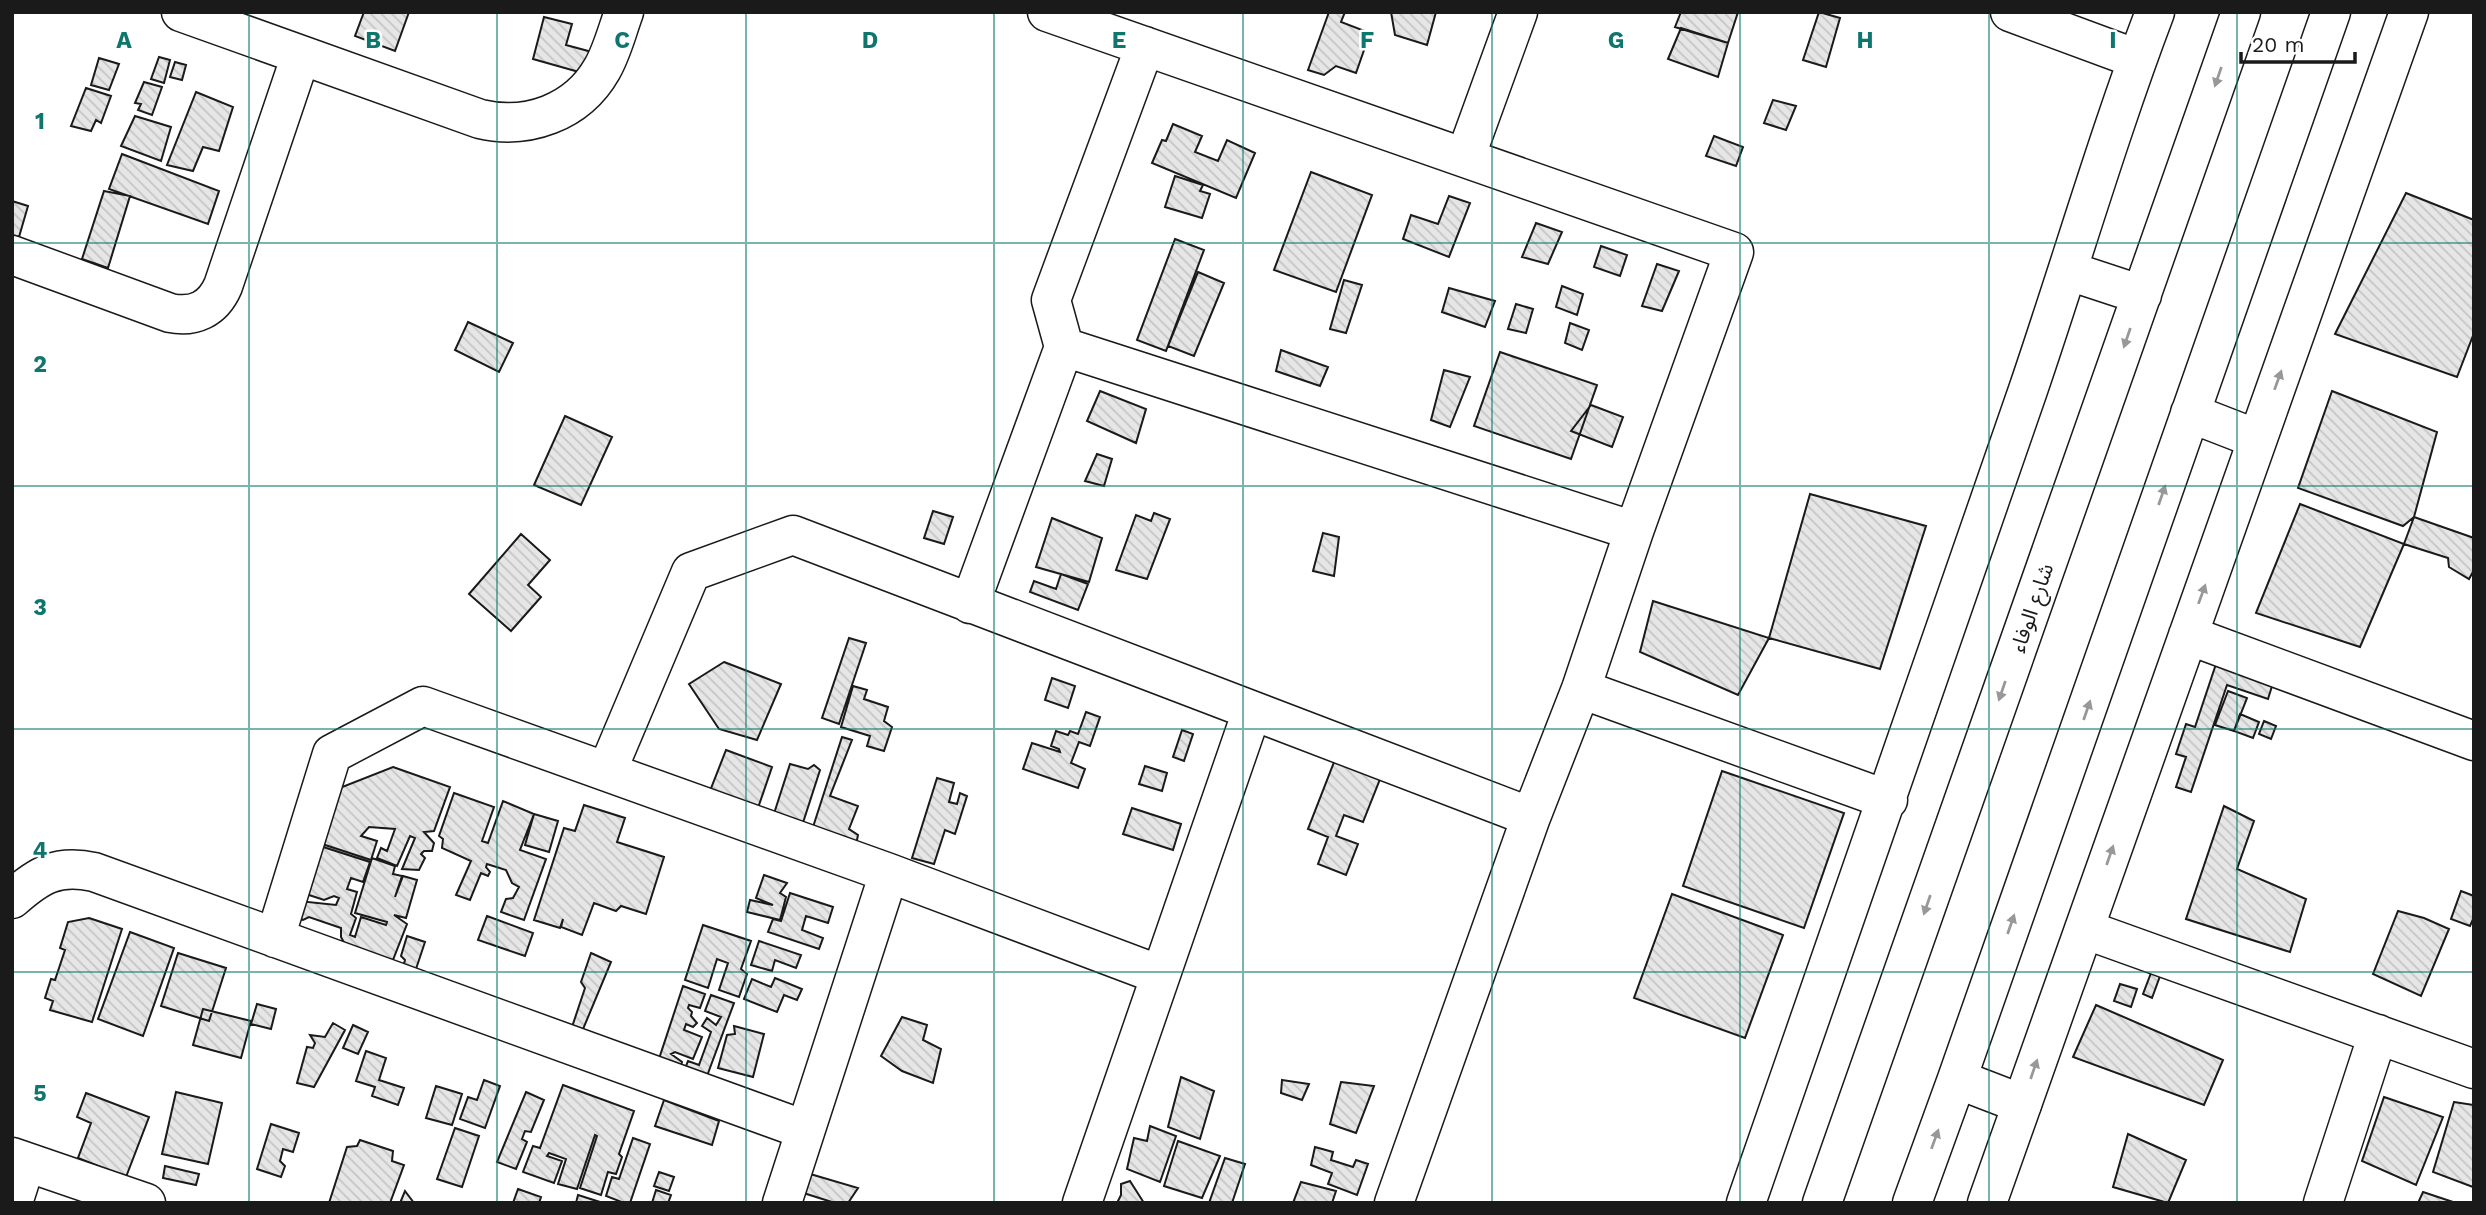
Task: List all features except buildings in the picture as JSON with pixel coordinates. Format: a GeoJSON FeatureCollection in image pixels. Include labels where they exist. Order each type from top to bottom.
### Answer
{"type":"FeatureCollection","features":[{"type":"Feature","properties":{"kind":"street"},"geometry":{"type":"LineString","coordinates":[[181,12],[480,120],[511,124],[550,115],[568,107],[581,96],[602,69],[624,12]]}},
{"type":"Feature","properties":{"kind":"street"},"geometry":{"type":"LineString","coordinates":[[1047,12],[1734,252],[1634,531],[1581,689],[1531,817],[1394,1203]]}},
{"type":"Feature","properties":{"kind":"street"},"geometry":{"type":"LineString","coordinates":[[1465,158],[1518,12]]}},
{"type":"Feature","properties":{"kind":"street"},"geometry":{"type":"LineString","coordinates":[[2010,12],[2137,59]]}},
{"type":"Feature","properties":{"kind":"street"},"geometry":{"type":"LineString","coordinates":[[1746,1203],[1888,800],[2155,12]]}},
{"type":"Feature","properties":{"kind":"street","name":"شارع الوفاء"},"geometry":{"type":"LineString","coordinates":[[1822,1203],[2241,12]]}},
{"type":"Feature","properties":{"kind":"street"},"geometry":{"type":"LineString","coordinates":[[1912,1203],[2330,12]]}},
{"type":"Feature","properties":{"kind":"street"},"geometry":{"type":"LineString","coordinates":[[1987,1203],[2409,12]]}},
{"type":"Feature","properties":{"kind":"street"},"geometry":{"type":"LineString","coordinates":[[970,604],[1064,346],[1051,300],[1145,46]]}},
{"type":"Feature","properties":{"kind":"street"},"geometry":{"type":"LineString","coordinates":[[12,255],[170,313],[181,315],[203,311],[219,296],[223,286],[301,55]]}},
{"type":"Feature","properties":{"kind":"street"},"geometry":{"type":"LineString","coordinates":[[2069,271],[2142,295]]}},
{"type":"Feature","properties":{"kind":"street"},"geometry":{"type":"LineString","coordinates":[[1064,346],[1634,531]]}},
{"type":"Feature","properties":{"kind":"street"},"geometry":{"type":"LineString","coordinates":[[2190,413],[2257,439]]}},
{"type":"Feature","properties":{"kind":"street"},"geometry":{"type":"LineString","coordinates":[[607,771],[691,572],[793,535],[1531,817]]}},
{"type":"Feature","properties":{"kind":"street"},"geometry":{"type":"LineString","coordinates":[[2188,635],[2474,741]]}},
{"type":"Feature","properties":{"kind":"street"},"geometry":{"type":"LineString","coordinates":[[1581,689],[1888,800]]}},
{"type":"Feature","properties":{"kind":"street"},"geometry":{"type":"LineString","coordinates":[[275,938],[332,754],[423,706],[888,873],[1160,975]]}},
{"type":"Feature","properties":{"kind":"street"},"geometry":{"type":"LineString","coordinates":[[1082,1203],[1252,711]]}},
{"type":"Feature","properties":{"kind":"street"},"geometry":{"type":"LineString","coordinates":[[12,899],[33,881],[62,869],[94,872],[805,1130]]}},
{"type":"Feature","properties":{"kind":"street"},"geometry":{"type":"LineString","coordinates":[[782,1203],[888,873]]}},
{"type":"Feature","properties":{"kind":"street"},"geometry":{"type":"LineString","coordinates":[[2084,929],[2474,1069]]}},
{"type":"Feature","properties":{"kind":"street"},"geometry":{"type":"LineString","coordinates":[[2323,1203],[2378,1034]]}},
{"type":"Feature","properties":{"kind":"street"},"geometry":{"type":"LineString","coordinates":[[1957,1079],[2022,1104]]}},
{"type":"Feature","properties":{"kind":"street"},"geometry":{"type":"LineString","coordinates":[[13,1203],[19,1160],[146,1203]]}}]}
